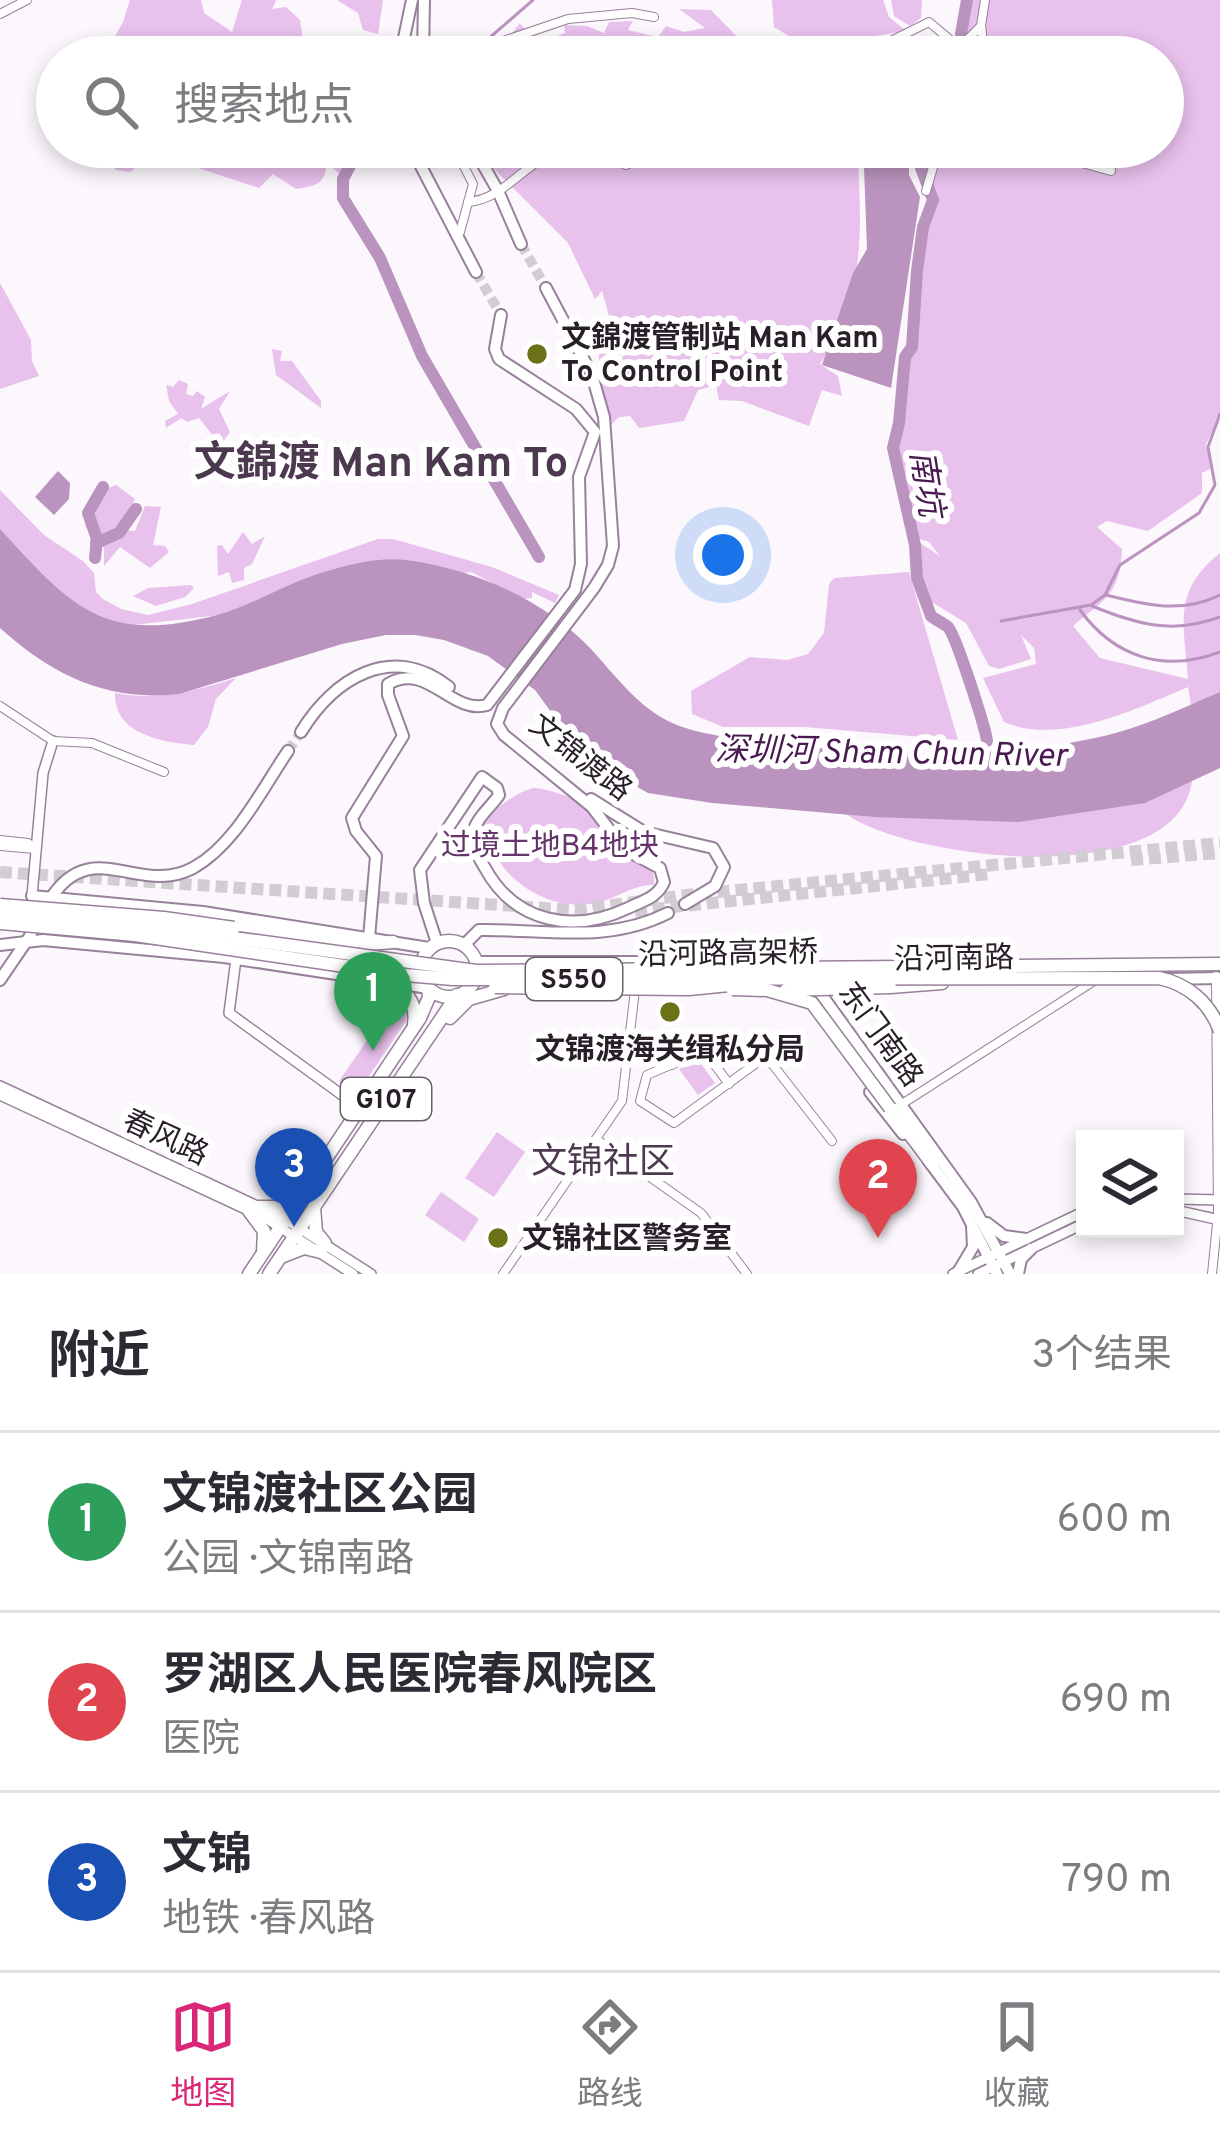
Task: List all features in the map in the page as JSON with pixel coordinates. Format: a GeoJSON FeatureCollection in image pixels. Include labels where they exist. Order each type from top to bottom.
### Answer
{"type":"FeatureCollection","features":[{"type":"Feature","properties":{"kind":"highway"},"geometry":{"type":"LineString","coordinates":[[0,909],[164,918],[357,945],[393,942]]}},
{"type":"Feature","properties":{"kind":"highway","name":"沿河路高架桥"},"geometry":{"type":"LineString","coordinates":[[0,909],[476,971],[1218,969]]}},
{"type":"Feature","properties":{"kind":"highway","name":"沿河路高架桥"},"geometry":{"type":"LineString","coordinates":[[0,923],[153,937],[405,975],[488,980],[1159,978],[1198,997],[1220,1031]]}},
{"type":"Feature","properties":{"kind":"highway"},"geometry":{"type":"LineString","coordinates":[[433,945],[454,941],[464,945],[476,962],[472,984]]}},
{"type":"Feature","properties":{"kind":"highway","name":"G107"},"geometry":{"type":"LineString","coordinates":[[249,1274],[428,1001],[420,970],[433,945]]}},
{"type":"Feature","properties":{"kind":"highway"},"geometry":{"type":"LineString","coordinates":[[405,975],[517,988],[767,990],[977,981]]}},
{"type":"Feature","properties":{"kind":"highway"},"geometry":{"type":"LineString","coordinates":[[689,988],[817,980]]}},
{"type":"Feature","properties":{"kind":"highway"},"geometry":{"type":"LineString","coordinates":[[387,982],[403,990],[413,1003],[411,1031]]}},
{"type":"Feature","properties":{"kind":"highway","name":"G107"},"geometry":{"type":"LineString","coordinates":[[269,1274],[457,995],[472,984]]}},
{"type":"Feature","properties":{"kind":"highway"},"geometry":{"type":"LineString","coordinates":[[428,988],[439,995],[457,995]]}},
{"type":"Feature","properties":{"kind":"highway"},"geometry":{"type":"LineString","coordinates":[[325,1189],[379,1122],[461,1005],[486,992],[517,988]]}},
{"type":"Feature","properties":{"kind":"highway"},"geometry":{"type":"LineString","coordinates":[[767,990],[812,1003],[896,1106],[932,1164]]}},
{"type":"Feature","properties":{"kind":"highway"},"geometry":{"type":"LineString","coordinates":[[261,1256],[264,1232],[254,1209],[281,1207],[305,1190]]}},
{"type":"Feature","properties":{"kind":"highway"},"geometry":{"type":"LineString","coordinates":[[280,1258],[304,1248],[323,1248],[316,1232],[316,1203]]}},
{"type":"Feature","properties":{"kind":"main road"},"geometry":{"type":"LineString","coordinates":[[404,36],[412,0]]}},
{"type":"Feature","properties":{"kind":"main road"},"geometry":{"type":"LineString","coordinates":[[423,36],[424,0]]}},
{"type":"Feature","properties":{"kind":"main road"},"geometry":{"type":"LineString","coordinates":[[422,168],[476,272]]}},
{"type":"Feature","properties":{"kind":"main road"},"geometry":{"type":"LineString","coordinates":[[484,168],[521,244]]}},
{"type":"Feature","properties":{"kind":"main road"},"geometry":{"type":"LineString","coordinates":[[508,691],[604,574],[611,555],[607,434],[592,375],[546,288]]}},
{"type":"Feature","properties":{"kind":"main road"},"geometry":{"type":"LineString","coordinates":[[500,315],[499,359],[576,409],[595,432],[578,477],[580,577],[571,609]]}},
{"type":"Feature","properties":{"kind":"main road","name":"文锦渡路"},"geometry":{"type":"LineString","coordinates":[[301,732],[338,685],[365,673],[423,668],[474,702],[508,691]]}},
{"type":"Feature","properties":{"kind":"main road","name":"文锦渡路"},"geometry":{"type":"LineString","coordinates":[[369,938],[376,856],[352,818],[404,736],[388,684],[399,679],[422,680],[478,708],[508,691]]}},
{"type":"Feature","properties":{"kind":"main road","name":"文锦渡路"},"geometry":{"type":"LineString","coordinates":[[508,691],[503,718],[508,730],[598,805],[644,832],[718,852],[724,867],[718,882],[685,904]]}},
{"type":"Feature","properties":{"kind":"main road","name":"文锦渡路"},"geometry":{"type":"LineString","coordinates":[[433,945],[420,870],[482,777],[499,795],[477,824],[474,843],[496,885],[526,912],[556,921],[592,921],[655,895],[663,886],[660,868],[624,849],[592,807],[501,732],[497,718],[508,691]]}},
{"type":"Feature","properties":{"kind":"main road"},"geometry":{"type":"LineString","coordinates":[[0,967],[23,941],[43,931],[51,898],[79,870],[172,875],[196,866],[239,824],[288,752]]}},
{"type":"Feature","properties":{"kind":"main road"},"geometry":{"type":"LineString","coordinates":[[0,980],[23,941],[26,902],[32,896],[220,914],[433,945]]}},
{"type":"Feature","properties":{"kind":"main road"},"geometry":{"type":"LineString","coordinates":[[464,945],[482,930],[601,933],[638,926],[668,913]]}},
{"type":"Feature","properties":{"kind":"main road"},"geometry":{"type":"LineString","coordinates":[[0,945],[43,940],[236,958],[428,988]]}},
{"type":"Feature","properties":{"kind":"main road","name":"沿河南路"},"geometry":{"type":"LineString","coordinates":[[476,962],[1218,969]]}},
{"type":"Feature","properties":{"kind":"main road","name":"东门南路"},"geometry":{"type":"LineString","coordinates":[[794,962],[817,980],[1002,1265]]}},
{"type":"Feature","properties":{"kind":"main road","name":"东门南路"},"geometry":{"type":"LineString","coordinates":[[794,962],[796,984],[891,1120],[976,1220]]}},
{"type":"Feature","properties":{"kind":"main road","name":"沿河南路"},"geometry":{"type":"LineString","coordinates":[[472,984],[1095,980],[1218,969]]}},
{"type":"Feature","properties":{"kind":"main road"},"geometry":{"type":"LineString","coordinates":[[955,1273],[973,1247],[976,1220],[1029,1244],[1021,1259],[1002,1265]]}},
{"type":"Feature","properties":{"kind":"street"},"geometry":{"type":"LineString","coordinates":[[0,14],[27,0]]}},
{"type":"Feature","properties":{"kind":"street"},"geometry":{"type":"LineString","coordinates":[[982,36],[985,0]]}},
{"type":"Feature","properties":{"kind":"street"},"geometry":{"type":"LineString","coordinates":[[518,36],[568,19],[632,13],[654,17]]}},
{"type":"Feature","properties":{"kind":"street"},"geometry":{"type":"LineString","coordinates":[[901,36],[929,22],[946,36]]}},
{"type":"Feature","properties":{"kind":"street"},"geometry":{"type":"LineString","coordinates":[[970,36],[981,26]]}},
{"type":"Feature","properties":{"kind":"street"},"geometry":{"type":"LineString","coordinates":[[460,232],[473,184],[465,168]]}},
{"type":"Feature","properties":{"kind":"street"},"geometry":{"type":"LineString","coordinates":[[468,202],[498,191],[524,168]]}},
{"type":"Feature","properties":{"kind":"street"},"geometry":{"type":"LineString","coordinates":[[926,191],[933,168]]}},
{"type":"Feature","properties":{"kind":"street"},"geometry":{"type":"LineString","coordinates":[[0,706],[52,741],[92,743],[164,772]]}},
{"type":"Feature","properties":{"kind":"street"},"geometry":{"type":"LineString","coordinates":[[32,896],[43,773],[52,741]]}},
{"type":"Feature","properties":{"kind":"street"},"geometry":{"type":"LineString","coordinates":[[0,843],[28,843],[37,849]]}},
{"type":"Feature","properties":{"kind":"street"},"geometry":{"type":"LineString","coordinates":[[236,958],[229,1013],[360,1108]]}},
{"type":"Feature","properties":{"kind":"street"},"geometry":{"type":"LineString","coordinates":[[503,1274],[622,1101],[637,962]]}},
{"type":"Feature","properties":{"kind":"street"},"geometry":{"type":"LineString","coordinates":[[1215,1270],[1218,969]]}},
{"type":"Feature","properties":{"kind":"street"},"geometry":{"type":"LineString","coordinates":[[896,1106],[1095,980]]}},
{"type":"Feature","properties":{"kind":"street"},"geometry":{"type":"LineString","coordinates":[[729,1084],[700,1045],[673,1066],[647,1075],[640,1101],[674,1124],[729,1084],[766,1056],[832,1141]]}},
{"type":"Feature","properties":{"kind":"street"},"geometry":{"type":"LineString","coordinates":[[630,1053],[673,1066]]}},
{"type":"Feature","properties":{"kind":"street","name":"春风路"},"geometry":{"type":"LineString","coordinates":[[0,1090],[283,1222],[371,1274]]}},
{"type":"Feature","properties":{"kind":"street"},"geometry":{"type":"LineString","coordinates":[[596,1139],[700,1213],[747,1274]]}},
{"type":"Feature","properties":{"kind":"street"},"geometry":{"type":"LineString","coordinates":[[1184,1199],[1219,1200]]}},
{"type":"Feature","properties":{"kind":"street"},"geometry":{"type":"LineString","coordinates":[[1184,1212],[1219,1220]]}},
{"type":"Feature","properties":{"kind":"street"},"geometry":{"type":"LineString","coordinates":[[978,1274],[1002,1265],[1076,1216]]}},
{"type":"Feature","properties":{"kind":"street"},"geometry":{"type":"LineString","coordinates":[[1029,1244],[1076,1226]]}},
{"type":"Feature","properties":{"kind":"street","name":"春风路"},"geometry":{"type":"LineString","coordinates":[[323,1248],[353,1274]]}},
{"type":"Feature","properties":{"kind":"street"},"geometry":{"type":"LineString","coordinates":[[955,1273],[1002,1265]]}},
{"type":"Feature","properties":{"kind":"green space"},"geometry":{"type":"Polygon","coordinates":[[[130,0],[201,0],[204,13],[232,32],[242,0],[276,0],[272,9],[286,7],[300,20],[302,36],[115,36],[130,0]]]}},
{"type":"Feature","properties":{"kind":"green space"},"geometry":{"type":"Polygon","coordinates":[[[337,0],[383,0],[378,34],[363,30],[358,13],[337,0]]]}},
{"type":"Feature","properties":{"kind":"green space"},"geometry":{"type":"Polygon","coordinates":[[[772,0],[883,0],[889,17],[906,31],[875,36],[789,36],[774,27],[772,0]]]}},
{"type":"Feature","properties":{"kind":"green space"},"geometry":{"type":"Polygon","coordinates":[[[891,0],[922,0],[921,18],[910,26],[894,16],[891,0]]]}},
{"type":"Feature","properties":{"kind":"green space"},"geometry":{"type":"Polygon","coordinates":[[[971,0],[1220,0],[1220,417],[1206,444],[1212,468],[1202,473],[1202,493],[1148,531],[1107,521],[1097,527],[1122,549],[1118,576],[1109,594],[1073,626],[1100,658],[1188,679],[1184,610],[1194,581],[1220,553],[1220,692],[1191,705],[1188,687],[1122,714],[1073,727],[1049,730],[1004,722],[983,678],[1036,664],[1034,648],[1021,635],[1031,659],[999,669],[989,666],[966,623],[930,601],[911,545],[917,541],[940,556],[929,542],[913,537],[893,448],[905,357],[917,321],[919,256],[933,208],[924,168],[1184,168],[1184,36],[967,36],[964,21],[971,0]]]}},
{"type":"Feature","properties":{"kind":"green space"},"geometry":{"type":"Polygon","coordinates":[[[679,9],[711,10],[736,36],[659,36],[666,26],[684,32],[705,28],[679,9]]]}},
{"type":"Feature","properties":{"kind":"green space"},"geometry":{"type":"Polygon","coordinates":[[[633,21],[628,30],[654,36],[557,36],[565,33],[564,25],[604,33],[609,22],[633,21]]]}},
{"type":"Feature","properties":{"kind":"green space"},"geometry":{"type":"Polygon","coordinates":[[[520,23],[529,36],[510,36],[520,23]]]}},
{"type":"Feature","properties":{"kind":"green space"},"geometry":{"type":"Polygon","coordinates":[[[198,168],[326,168],[319,183],[310,186],[296,189],[273,174],[259,188],[198,168]]]}},
{"type":"Feature","properties":{"kind":"green space"},"geometry":{"type":"Polygon","coordinates":[[[493,168],[858,168],[857,266],[845,315],[820,364],[838,376],[842,396],[822,390],[809,426],[742,401],[719,400],[716,385],[698,390],[684,421],[639,428],[630,416],[619,417],[600,435],[599,350],[619,362],[625,354],[602,291],[595,299],[568,243],[493,168]]]}},
{"type":"Feature","properties":{"kind":"green space"},"geometry":{"type":"Polygon","coordinates":[[[0,283],[31,340],[39,376],[0,389],[0,283]]]}},
{"type":"Feature","properties":{"kind":"green space"},"geometry":{"type":"Polygon","coordinates":[[[272,349],[282,351],[280,361],[292,361],[321,401],[321,408],[276,375],[272,349]]]}},
{"type":"Feature","properties":{"kind":"green space"},"geometry":{"type":"Polygon","coordinates":[[[179,380],[188,384],[186,394],[193,396],[197,391],[205,397],[201,409],[230,391],[219,409],[230,432],[215,453],[218,442],[199,418],[187,422],[181,418],[166,428],[165,421],[178,414],[166,385],[173,387],[179,380]]]}},
{"type":"Feature","properties":{"kind":"green space"},"geometry":{"type":"Polygon","coordinates":[[[116,485],[135,499],[123,523],[127,530],[135,531],[145,506],[161,507],[153,545],[165,546],[169,552],[150,568],[120,547],[104,566],[104,548],[85,526],[108,488],[116,485]]]}},
{"type":"Feature","properties":{"kind":"green space"},"geometry":{"type":"Polygon","coordinates":[[[0,490],[44,535],[83,561],[94,573],[96,592],[103,599],[148,615],[378,539],[492,567],[559,595],[555,603],[532,592],[532,598],[524,599],[471,572],[220,615],[125,626],[79,609],[45,581],[0,532],[0,490]]]}},
{"type":"Feature","properties":{"kind":"green space"},"geometry":{"type":"Polygon","coordinates":[[[243,532],[252,544],[265,536],[252,564],[244,568],[244,580],[232,583],[229,572],[218,576],[217,546],[222,545],[228,554],[243,532]]]}},
{"type":"Feature","properties":{"kind":"green space"},"geometry":{"type":"Polygon","coordinates":[[[909,572],[958,740],[805,727],[723,727],[692,714],[691,691],[750,657],[787,660],[808,654],[824,633],[829,584],[834,578],[909,572]]]}},
{"type":"Feature","properties":{"kind":"green space"},"geometry":{"type":"Polygon","coordinates":[[[148,588],[194,588],[185,597],[156,606],[133,596],[148,588]]]}},
{"type":"Feature","properties":{"kind":"green space"},"geometry":{"type":"Polygon","coordinates":[[[236,678],[216,699],[208,727],[194,745],[142,733],[122,718],[117,707],[115,693],[176,693],[236,678]]]}},
{"type":"Feature","properties":{"kind":"green space"},"geometry":{"type":"Polygon","coordinates":[[[1192,780],[1176,816],[1141,839],[1094,853],[1038,857],[980,853],[925,844],[846,814],[874,817],[1192,780]]]}},
{"type":"Feature","properties":{"kind":"green space","name":"过境土地B4地块"},"geometry":{"type":"Polygon","coordinates":[[[533,788],[585,805],[610,845],[648,866],[654,885],[600,902],[572,904],[544,897],[518,882],[481,829],[503,804],[533,788]]]}},
{"type":"Feature","properties":{"kind":"green space"},"geometry":{"type":"Polygon","coordinates":[[[351,979],[394,989],[409,1003],[406,1021],[357,1094],[339,1081],[393,1003],[349,991],[351,979]]]}},
{"type":"Feature","properties":{"kind":"green space"},"geometry":{"type":"Polygon","coordinates":[[[696,1057],[715,1083],[698,1095],[679,1069],[696,1057]]]}},
{"type":"Feature","properties":{"kind":"green space"},"geometry":{"type":"Polygon","coordinates":[[[497,1132],[525,1152],[494,1197],[465,1178],[497,1132]]]}},
{"type":"Feature","properties":{"kind":"green space"},"geometry":{"type":"Polygon","coordinates":[[[441,1192],[479,1219],[464,1242],[425,1215],[441,1192]]]}},
{"type":"Feature","properties":{"kind":"shaded area"},"geometry":{"type":"Polygon","coordinates":[[[864,168],[909,168],[920,197],[891,388],[822,365],[853,273],[867,249],[864,168]]]}},
{"type":"Feature","properties":{"kind":"shaded area"},"geometry":{"type":"Polygon","coordinates":[[[58,471],[70,483],[69,499],[54,515],[35,497],[58,471]]]}},
{"type":"Feature","properties":{"kind":"shaded area"},"geometry":{"type":"Polygon","coordinates":[[[0,529],[71,599],[118,622],[146,625],[217,615],[309,577],[369,561],[406,560],[457,571],[506,589],[551,615],[658,715],[695,731],[736,738],[904,753],[1038,748],[1119,732],[1220,692],[1220,768],[1145,803],[1019,822],[874,817],[648,793],[607,770],[562,727],[535,690],[488,656],[415,635],[342,644],[179,694],[128,694],[61,672],[0,628],[0,529]]]}},
{"type":"Feature","properties":{"kind":"waterway"},"geometry":{"type":"LineString","coordinates":[[492,36],[533,0]]}},
{"type":"Feature","properties":{"kind":"waterway","name":"南坑"},"geometry":{"type":"LineString","coordinates":[[962,36],[967,0]]}},
{"type":"Feature","properties":{"kind":"waterway"},"geometry":{"type":"LineString","coordinates":[[349,168],[343,179],[343,198],[380,258],[422,356],[539,557]]}},
{"type":"Feature","properties":{"kind":"waterway","name":"南坑"},"geometry":{"type":"LineString","coordinates":[[921,168],[933,200],[923,227],[912,347],[905,357],[893,448],[915,545],[917,578],[931,616],[952,634],[987,741]]}},
{"type":"Feature","properties":{"kind":"waterway"},"geometry":{"type":"LineString","coordinates":[[1001,621],[1091,605],[1105,595],[1120,565],[1199,513],[1215,485],[1208,447],[1220,414]]}},
{"type":"Feature","properties":{"kind":"waterway"},"geometry":{"type":"LineString","coordinates":[[95,558],[97,539],[88,513],[103,487]]}},
{"type":"Feature","properties":{"kind":"waterway"},"geometry":{"type":"LineString","coordinates":[[96,543],[119,533],[136,509]]}},
{"type":"Feature","properties":{"kind":"waterway"},"geometry":{"type":"LineString","coordinates":[[1106,595],[1177,606],[1220,595]]}},
{"type":"Feature","properties":{"kind":"waterway"},"geometry":{"type":"LineString","coordinates":[[1092,606],[1155,625],[1186,625],[1220,617]]}},
{"type":"Feature","properties":{"kind":"waterway"},"geometry":{"type":"LineString","coordinates":[[1080,610],[1109,640],[1142,657],[1180,661],[1220,652]]}},
{"type":"Feature","properties":{"kind":"tunnel"},"geometry":{"type":"LineString","coordinates":[[521,244],[546,288]]}},
{"type":"Feature","properties":{"kind":"tunnel"},"geometry":{"type":"LineString","coordinates":[[476,272],[501,315]]}},
{"type":"Feature","properties":{"kind":"tunnel"},"geometry":{"type":"LineString","coordinates":[[288,751],[301,732]]}},
{"type":"Feature","properties":{"kind":"tunnel"},"geometry":{"type":"LineString","coordinates":[[0,872],[575,910],[1220,843]]}},
{"type":"Feature","properties":{"kind":"tunnel"},"geometry":{"type":"LineString","coordinates":[[1131,860],[1220,853]]}},
{"type":"Feature","properties":{"kind":"tunnel"},"geometry":{"type":"LineString","coordinates":[[635,911],[991,874]]}},
{"type":"Feature","properties":{"kind":"place","name":"文錦渡管制站 Man Kam To Control Point"},"geometry":{"type":"Point","coordinates":[537,354]}},
{"type":"Feature","properties":{"kind":"place","name":"文锦渡海关缉私分局"},"geometry":{"type":"Point","coordinates":[670,1012]}},
{"type":"Feature","properties":{"kind":"place","name":"文锦渡社区公园"},"geometry":{"type":"Point","coordinates":[373,1051]}},
{"type":"Feature","properties":{"kind":"place","name":"文锦"},"geometry":{"type":"Point","coordinates":[294,1227]}},
{"type":"Feature","properties":{"kind":"place","name":"文锦社区警务室"},"geometry":{"type":"Point","coordinates":[498,1238]}},
{"type":"Feature","properties":{"kind":"place","name":"罗湖区人民医院春风院区"},"geometry":{"type":"Point","coordinates":[878,1238]}},
{"type":"Feature","properties":{"kind":"district","name":"文錦渡 Man Kam To"},"geometry":{"type":"Point","coordinates":[381,461]}},
{"type":"Feature","properties":{"kind":"district","name":"文锦社区"},"geometry":{"type":"Point","coordinates":[603,1160]}},
{"type":"Feature","properties":{"kind":"water label","name":"深圳河 Sham Chun River"},"geometry":{"type":"Point","coordinates":[891,751]}}]}
